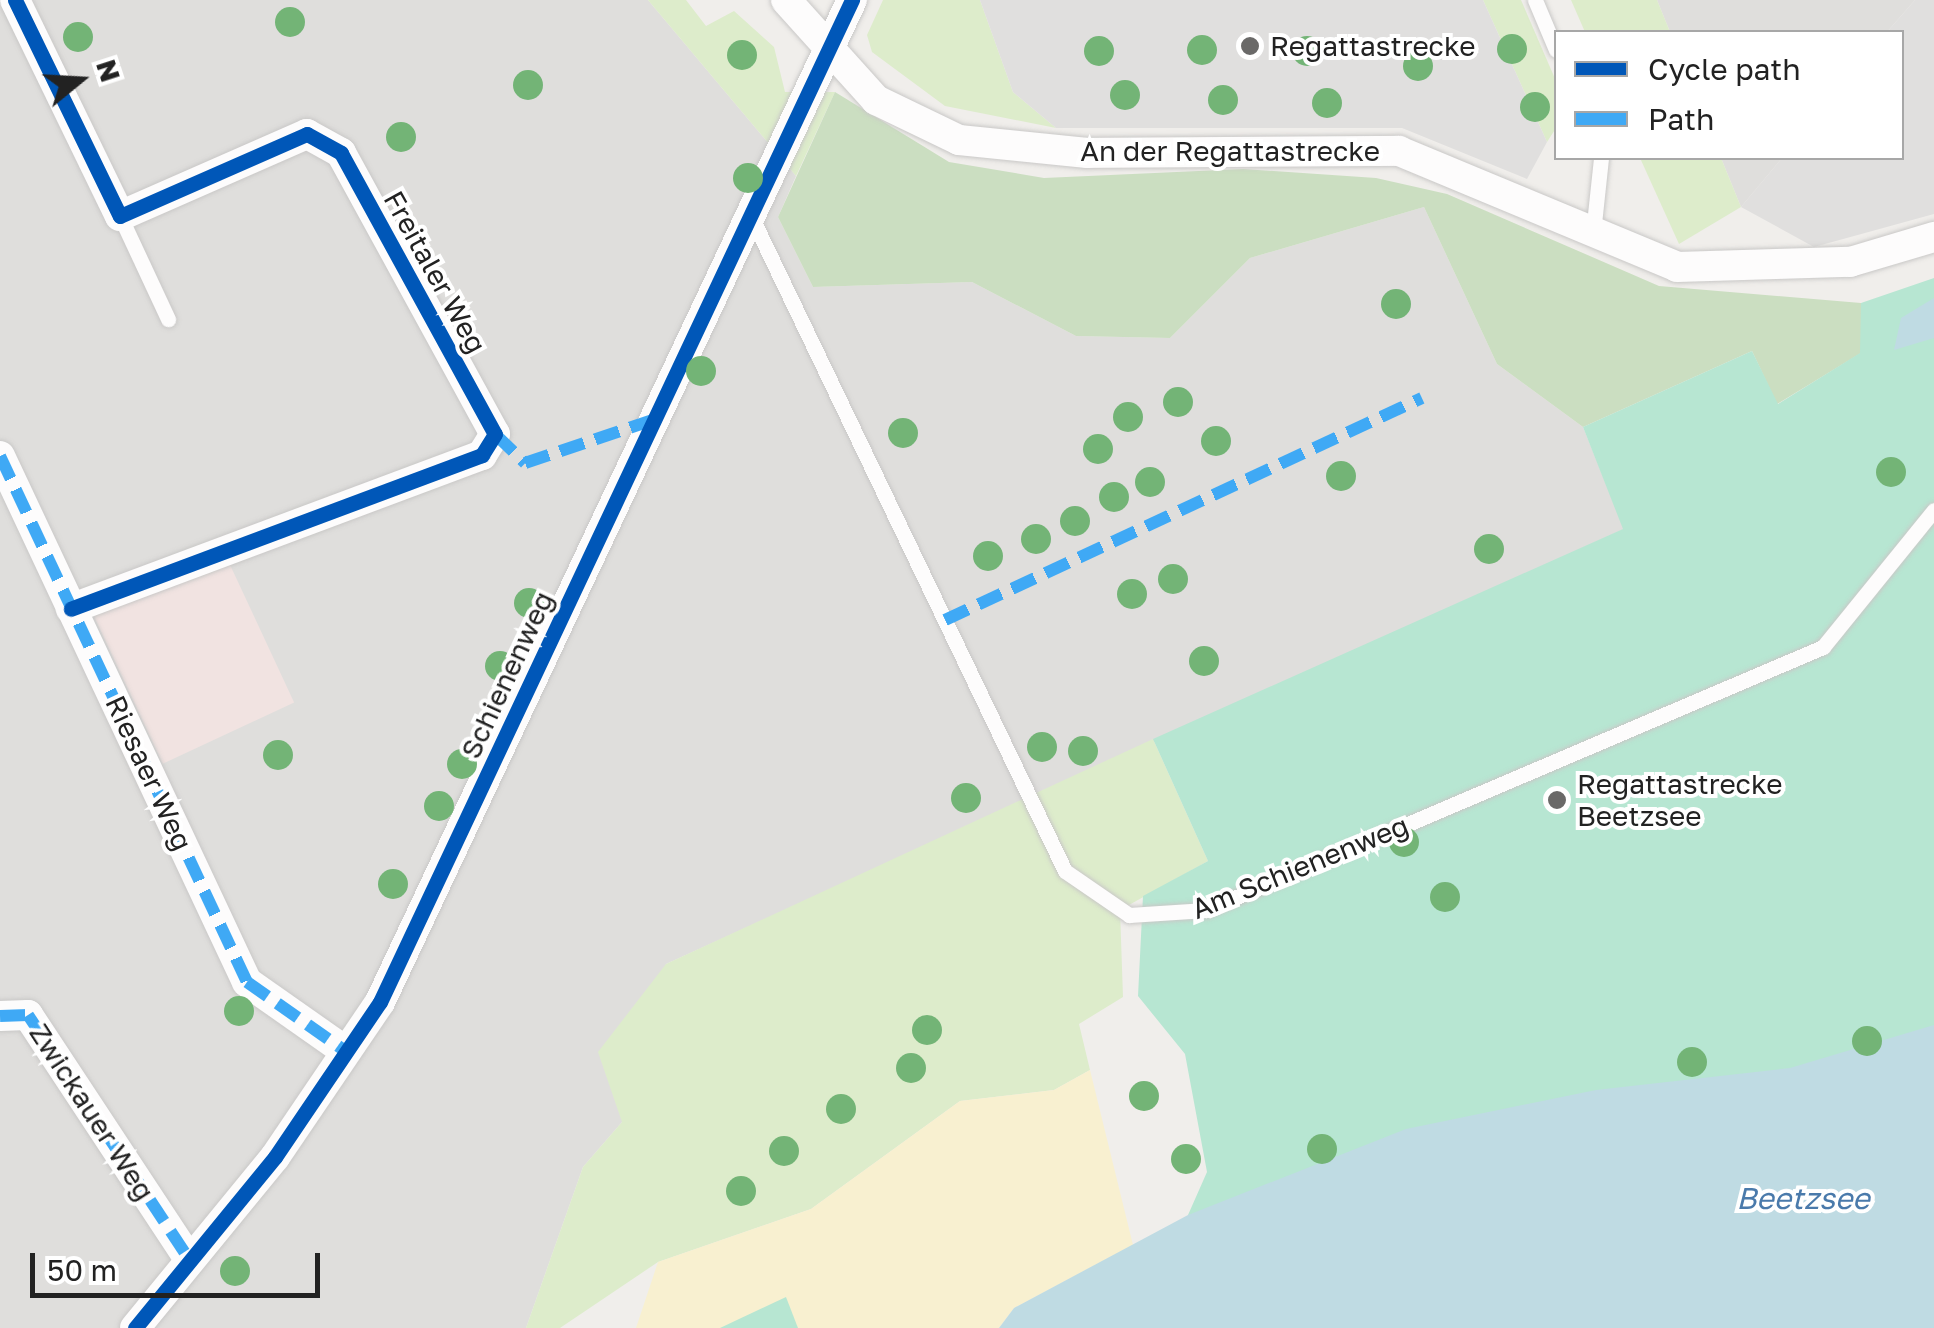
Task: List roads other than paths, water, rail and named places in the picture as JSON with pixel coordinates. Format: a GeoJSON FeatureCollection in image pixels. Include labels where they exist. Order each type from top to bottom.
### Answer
{"type":"FeatureCollection","features":[{"type":"Feature","properties":{"kind":"street"},"geometry":{"type":"LineString","coordinates":[[15,0],[120,216]]}},
{"type":"Feature","properties":{"kind":"street","name":"An der Regattastrecke"},"geometry":{"type":"LineString","coordinates":[[786,0],[826,54],[876,100],[959,140],[1088,153],[1399,150],[1678,267],[1748,270],[1850,262],[1934,237]]}},
{"type":"Feature","properties":{"kind":"street","name":"Schienenweg"},"geometry":{"type":"LineString","coordinates":[[135,1328],[274,1157],[380,1002],[852,0]]}},
{"type":"Feature","properties":{"kind":"street","name":"Freitaler Weg"},"geometry":{"type":"LineString","coordinates":[[71,610],[482,455],[495,434],[341,153],[307,134],[120,216]]}},
{"type":"Feature","properties":{"kind":"street","name":"Riesaer Weg"},"geometry":{"type":"LineString","coordinates":[[0,456],[247,982],[345,1051]]}},
{"type":"Feature","properties":{"kind":"street","name":"Zwickauer Weg"},"geometry":{"type":"LineString","coordinates":[[14,1016],[189,1259]]}},
{"type":"Feature","properties":{"kind":"lane"},"geometry":{"type":"LineString","coordinates":[[1535,0],[1554,45]]}},
{"type":"Feature","properties":{"kind":"lane"},"geometry":{"type":"LineString","coordinates":[[1593,234],[1601,160]]}},
{"type":"Feature","properties":{"kind":"lane"},"geometry":{"type":"LineString","coordinates":[[120,216],[168,319]]}},
{"type":"Feature","properties":{"kind":"lane","name":"Am Schienenweg"},"geometry":{"type":"LineString","coordinates":[[752,218],[1066,870],[1129,915],[1206,910],[1823,647],[1934,510]]}},
{"type":"Feature","properties":{"kind":"water"},"geometry":{"type":"Polygon","coordinates":[[[1934,298],[1934,338],[1894,350],[1901,318],[1934,298]]]}},
{"type":"Feature","properties":{"kind":"water","name":"Beetzsee"},"geometry":{"type":"Polygon","coordinates":[[[1934,1025],[1934,1328],[999,1328],[1014,1308],[1188,1215],[1406,1129],[1596,1090],[1790,1068],[1934,1025]]]}},
{"type":"Feature","properties":{"kind":"place","name":"Regattastrecke"},"geometry":{"type":"Point","coordinates":[1250,46]}},
{"type":"Feature","properties":{"kind":"place","name":"Regattastrecke Beetzsee"},"geometry":{"type":"Point","coordinates":[1557,800]}}]}
